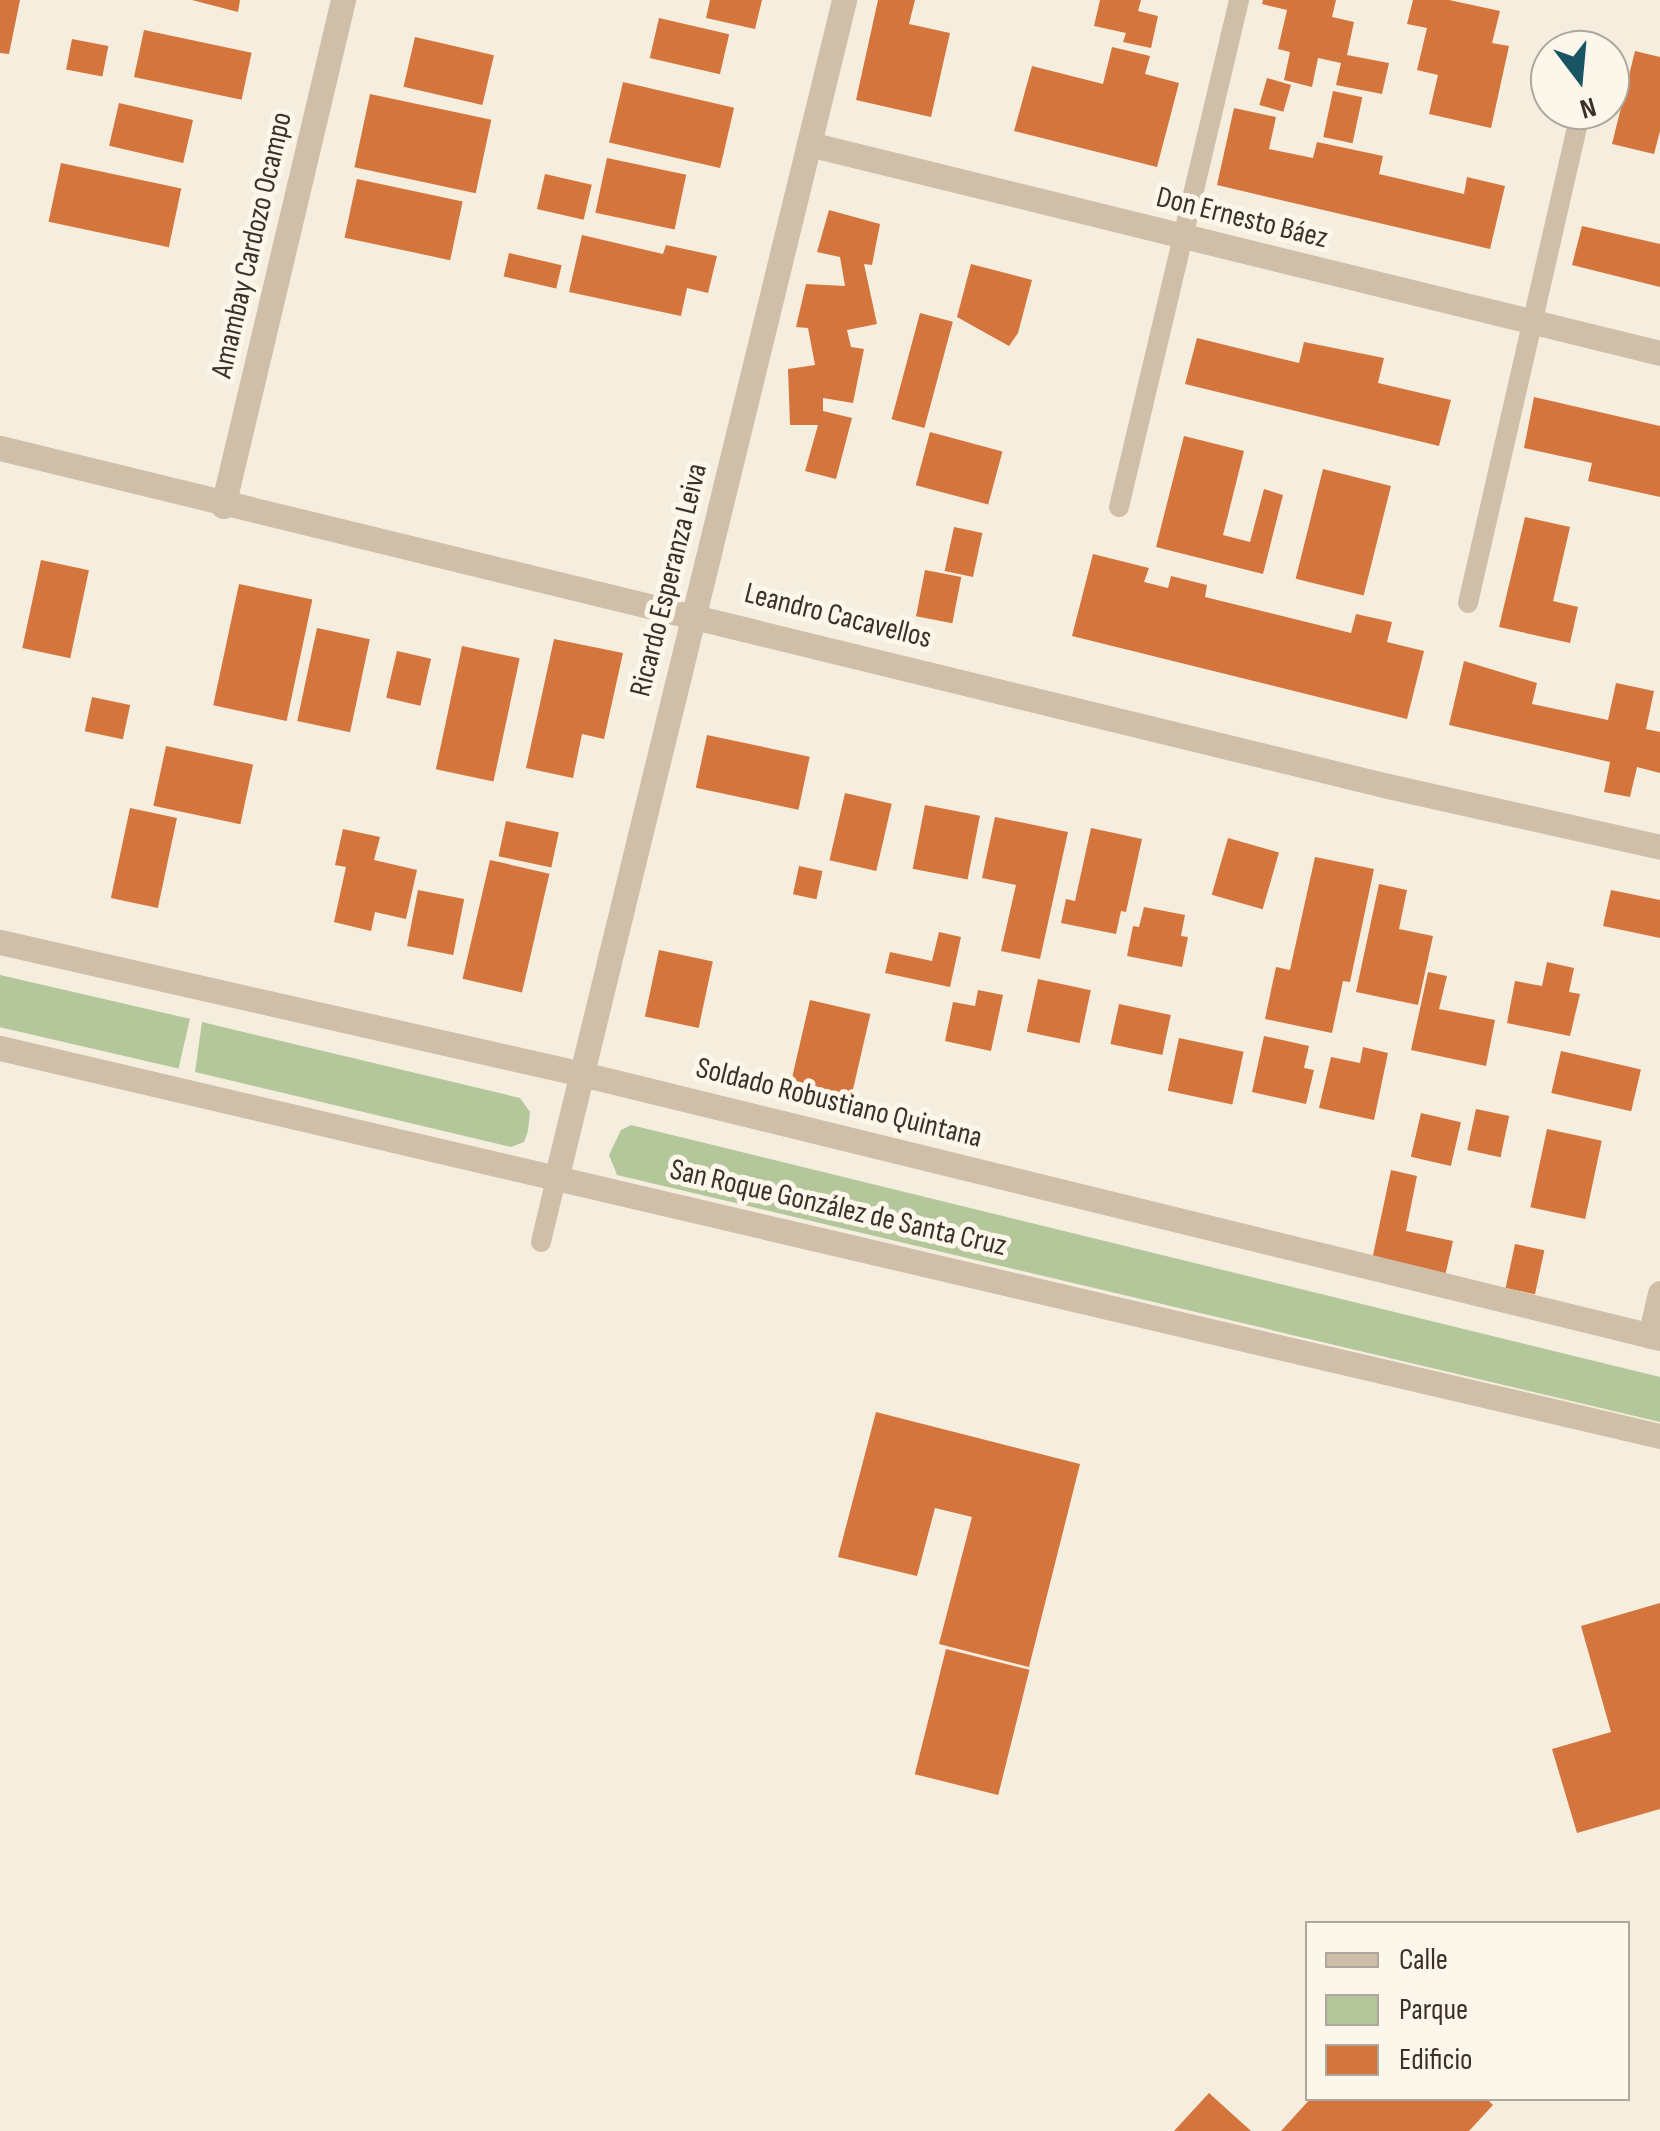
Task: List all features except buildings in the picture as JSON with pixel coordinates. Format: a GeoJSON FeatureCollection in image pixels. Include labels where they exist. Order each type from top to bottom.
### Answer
{"type":"FeatureCollection","features":[{"type":"Feature","properties":{"kind":"street","name":"Amambay Cardozo Ocampo"},"geometry":{"type":"LineString","coordinates":[[224,506],[343,0]]}},
{"type":"Feature","properties":{"kind":"street","name":"Ricardo Esperanza Leiva"},"geometry":{"type":"LineString","coordinates":[[557,1175],[844,0]]}},
{"type":"Feature","properties":{"kind":"street","name":"Don Ernesto Báez"},"geometry":{"type":"LineString","coordinates":[[809,144],[1533,325],[1660,353]]}},
{"type":"Feature","properties":{"kind":"street","name":"Leandro Cacavellos"},"geometry":{"type":"LineString","coordinates":[[0,448],[224,506],[694,614],[1388,786],[1660,847]]}},
{"type":"Feature","properties":{"kind":"street","name":"Soldado Robustiano Quintana"},"geometry":{"type":"LineString","coordinates":[[0,942],[582,1074],[1655,1337]]}},
{"type":"Feature","properties":{"kind":"street","name":"San Roque González de Santa Cruz"},"geometry":{"type":"LineString","coordinates":[[0,1048],[557,1175],[1660,1436]]}},
{"type":"Feature","properties":{"kind":"street"},"geometry":{"type":"LineString","coordinates":[[1655,1337],[1660,1293]]}},
{"type":"Feature","properties":{"kind":"lane"},"geometry":{"type":"LineString","coordinates":[[1119,507],[1239,0]]}},
{"type":"Feature","properties":{"kind":"lane"},"geometry":{"type":"LineString","coordinates":[[1468,603],[1577,130]]}},
{"type":"Feature","properties":{"kind":"lane"},"geometry":{"type":"LineString","coordinates":[[540,1242],[557,1175]]}},
{"type":"Feature","properties":{"kind":"green space"},"geometry":{"type":"Polygon","coordinates":[[[0,975],[190,1019],[179,1069],[0,1027],[0,975]]]}},
{"type":"Feature","properties":{"kind":"green space"},"geometry":{"type":"Polygon","coordinates":[[[202,1022],[520,1098],[530,1112],[528,1131],[524,1142],[511,1147],[195,1072],[202,1022]]]}},
{"type":"Feature","properties":{"kind":"green space"},"geometry":{"type":"Polygon","coordinates":[[[631,1125],[1660,1377],[1660,1422],[617,1175],[609,1155],[621,1130],[631,1125]]]}}]}
